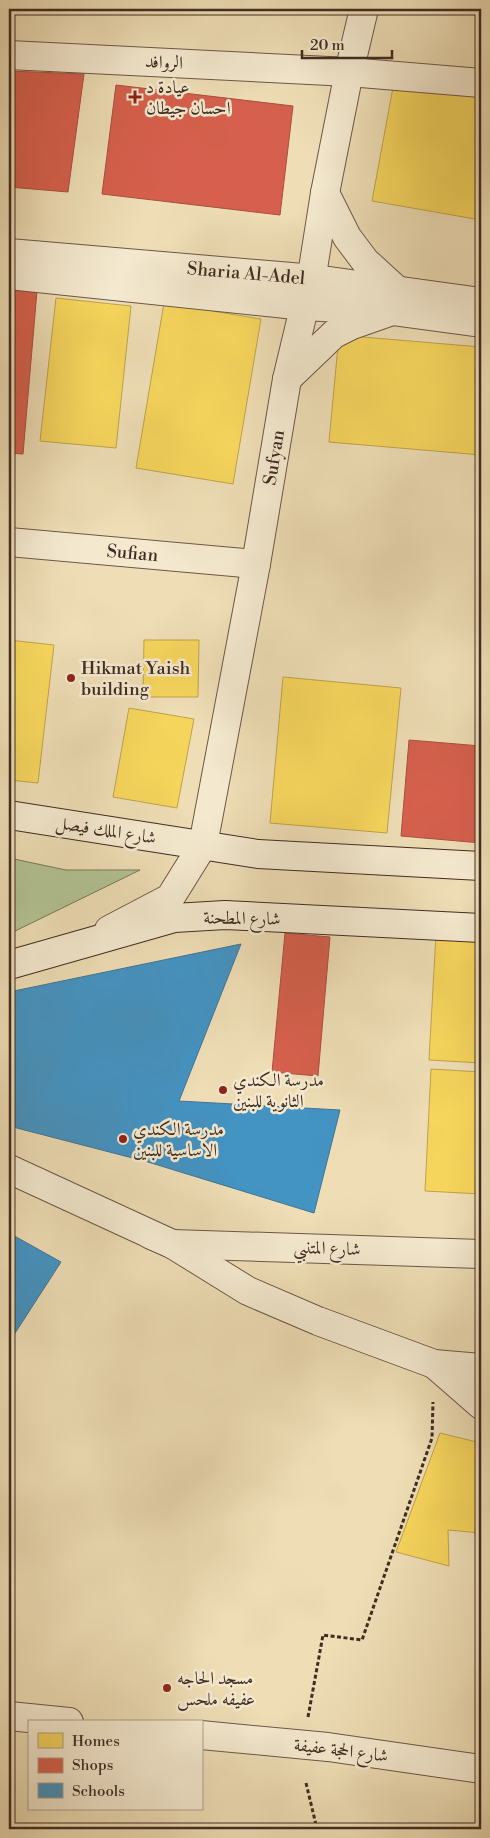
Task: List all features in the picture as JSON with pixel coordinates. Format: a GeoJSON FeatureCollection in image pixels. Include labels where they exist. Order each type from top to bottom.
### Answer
{"type":"FeatureCollection","features":[{"type":"Feature","properties":{"kind":"street","name":"Sufyan"},"geometry":{"type":"LineString","coordinates":[[203,846],[256,564],[287,380],[311,279],[324,192],[364,9]]}},
{"type":"Feature","properties":{"kind":"street","name":"الروافد"},"geometry":{"type":"LineString","coordinates":[[9,55],[349,72],[481,83]]}},
{"type":"Feature","properties":{"kind":"street"},"geometry":{"type":"LineString","coordinates":[[287,380],[334,334],[395,302],[347,237],[324,192]]}},
{"type":"Feature","properties":{"kind":"street","name":"Sharia Al-Adel"},"geometry":{"type":"LineString","coordinates":[[9,253],[311,279],[481,323]]}},
{"type":"Feature","properties":{"kind":"street","name":"Sharia Al-Adel"},"geometry":{"type":"LineString","coordinates":[[9,275],[305,306],[395,302],[481,302]]}},
{"type":"Feature","properties":{"kind":"street","name":"Sufian"},"geometry":{"type":"LineString","coordinates":[[9,542],[256,564]]}},
{"type":"Feature","properties":{"kind":"street","name":"شارع الملك فيصل"},"geometry":{"type":"LineString","coordinates":[[9,815],[203,846]]}},
{"type":"Feature","properties":{"kind":"street"},"geometry":{"type":"LineString","coordinates":[[83,944],[170,898],[203,846],[258,854],[481,866]]}},
{"type":"Feature","properties":{"kind":"street","name":"شارع المطحنة"},"geometry":{"type":"LineString","coordinates":[[9,965],[174,918],[225,915],[481,928]]}},
{"type":"Feature","properties":{"kind":"street"},"geometry":{"type":"LineString","coordinates":[[9,1169],[154,1236],[248,1291],[318,1321],[434,1364],[481,1368]]}},
{"type":"Feature","properties":{"kind":"street","name":"شارع المتنبي"},"geometry":{"type":"LineString","coordinates":[[154,1236],[481,1254]]}},
{"type":"Feature","properties":{"kind":"street"},"geometry":{"type":"LineString","coordinates":[[434,1364],[481,1405]]}},
{"type":"Feature","properties":{"kind":"street"},"geometry":{"type":"LineString","coordinates":[[9,1716],[49,1720]]}},
{"type":"Feature","properties":{"kind":"street","name":"شارع الحجة عفيفة"},"geometry":{"type":"LineString","coordinates":[[202,1735],[302,1744],[481,1769]]}},
{"type":"Feature","properties":{"kind":"path"},"geometry":{"type":"LineString","coordinates":[[302,1744],[323,1635],[362,1640],[432,1438],[434,1364]]}},
{"type":"Feature","properties":{"kind":"path"},"geometry":{"type":"LineString","coordinates":[[306,1783],[318,1829]]}},
{"type":"Feature","properties":{"kind":"green space"},"geometry":{"type":"Polygon","coordinates":[[[9,858],[66,870],[140,870],[9,934],[9,858]]]}},
{"type":"Feature","properties":{"kind":"building: Homes"},"geometry":{"type":"Polygon","coordinates":[[[394,82],[481,97],[481,220],[372,201],[394,82]]]}},
{"type":"Feature","properties":{"kind":"building: Homes"},"geometry":{"type":"Polygon","coordinates":[[[56,298],[131,306],[116,448],[40,441],[56,298]]]}},
{"type":"Feature","properties":{"kind":"building: Homes"},"geometry":{"type":"Polygon","coordinates":[[[164,303],[261,319],[233,484],[136,468],[164,303]]]}},
{"type":"Feature","properties":{"kind":"building: Homes"},"geometry":{"type":"Polygon","coordinates":[[[339,335],[481,347],[481,455],[329,442],[339,335]]]}},
{"type":"Feature","properties":{"kind":"building: Homes"},"geometry":{"type":"Polygon","coordinates":[[[9,640],[54,645],[38,783],[9,780],[9,640]]]}},
{"type":"Feature","properties":{"kind":"building: Homes"},"geometry":{"type":"Polygon","coordinates":[[[144,640],[199,640],[198,697],[143,697],[144,640]]]}},
{"type":"Feature","properties":{"kind":"building: Homes"},"geometry":{"type":"Polygon","coordinates":[[[283,677],[401,688],[387,833],[270,823],[283,677]]]}},
{"type":"Feature","properties":{"kind":"building: Homes"},"geometry":{"type":"Polygon","coordinates":[[[129,708],[194,719],[177,808],[113,797],[129,708]]]}},
{"type":"Feature","properties":{"kind":"building: Homes"},"geometry":{"type":"Polygon","coordinates":[[[436,934],[481,936],[481,1063],[429,1060],[436,934]]]}},
{"type":"Feature","properties":{"kind":"building: Homes"},"geometry":{"type":"Polygon","coordinates":[[[431,1069],[481,1072],[481,1194],[425,1191],[431,1069]]]}},
{"type":"Feature","properties":{"kind":"building: Homes"},"geometry":{"type":"Polygon","coordinates":[[[440,1433],[481,1443],[481,1533],[448,1530],[449,1566],[396,1552],[440,1433]]]}},
{"type":"Feature","properties":{"kind":"building: Shops"},"geometry":{"type":"Polygon","coordinates":[[[9,71],[84,74],[68,192],[9,187],[9,71]]]}},
{"type":"Feature","properties":{"kind":"building: Shops"},"geometry":{"type":"Polygon","coordinates":[[[116,85],[293,106],[280,215],[102,194],[116,85]]]}},
{"type":"Feature","properties":{"kind":"building: Shops"},"geometry":{"type":"Polygon","coordinates":[[[9,289],[37,291],[23,454],[9,453],[9,289]]]}},
{"type":"Feature","properties":{"kind":"building: Shops"},"geometry":{"type":"Polygon","coordinates":[[[409,740],[481,746],[481,843],[401,836],[409,740]]]}},
{"type":"Feature","properties":{"kind":"building: Shops"},"geometry":{"type":"Polygon","coordinates":[[[285,933],[330,937],[318,1076],[272,1072],[285,933]]]}},
{"type":"Feature","properties":{"kind":"building: Schools"},"geometry":{"type":"Polygon","coordinates":[[[241,944],[179,1101],[340,1110],[314,1213],[148,1162],[9,1126],[9,992],[241,944]]]}},
{"type":"Feature","properties":{"kind":"building: Schools"},"geometry":{"type":"Polygon","coordinates":[[[9,1233],[61,1262],[10,1341],[9,1341],[9,1233]]]}},
{"type":"Feature","properties":{"kind":"place","name":"عيادة د احسان جيطان"},"geometry":{"type":"Point","coordinates":[135,97]}},
{"type":"Feature","properties":{"kind":"place","name":"Hikmat Yaish building"},"geometry":{"type":"Point","coordinates":[71,678]}},
{"type":"Feature","properties":{"kind":"place","name":"مدرسة الكندي الثانوية للبنين"},"geometry":{"type":"Point","coordinates":[223,1090]}},
{"type":"Feature","properties":{"kind":"place","name":"مدرسة الكندي الاساسية للبنين"},"geometry":{"type":"Point","coordinates":[123,1139]}},
{"type":"Feature","properties":{"kind":"place","name":"مسجد الحاجه عفيفه ملحس"},"geometry":{"type":"Point","coordinates":[167,1688]}}]}
